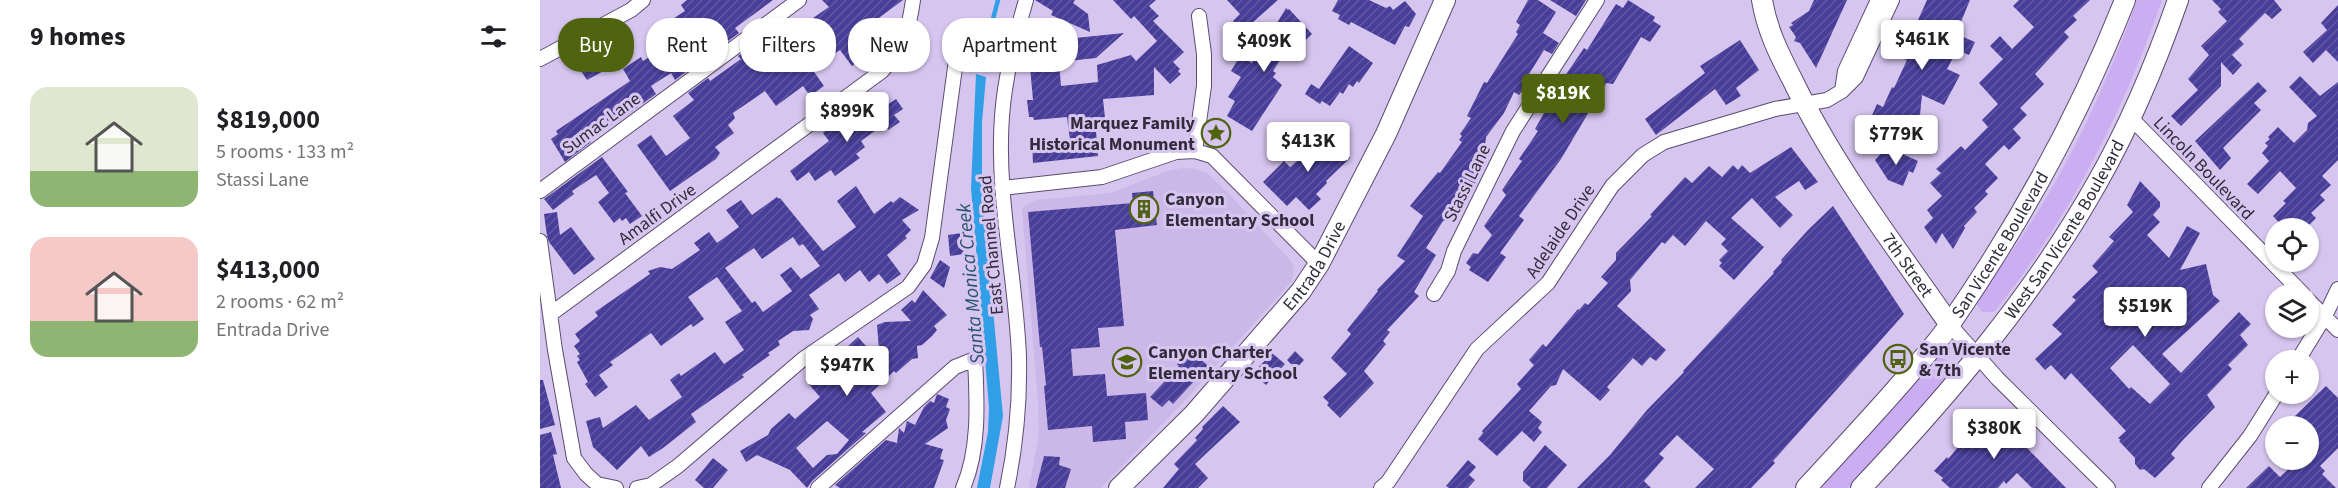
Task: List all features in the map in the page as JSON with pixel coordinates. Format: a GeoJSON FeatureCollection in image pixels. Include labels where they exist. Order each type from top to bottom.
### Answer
{"type":"FeatureCollection","features":[{"type":"Feature","properties":{"kind":"main road","name":"Entrada Drive"},"geometry":{"type":"LineString","coordinates":[[1119,488],[1194,414],[1301,291],[1319,264],[1386,134],[1445,0]]}},
{"type":"Feature","properties":{"kind":"main road"},"geometry":{"type":"LineString","coordinates":[[1762,0],[1770,36],[1804,104]]}},
{"type":"Feature","properties":{"kind":"main road","name":"San Vicente Boulevard"},"geometry":{"type":"LineString","coordinates":[[1806,488],[1950,325],[2023,209],[2069,126],[2105,51],[2125,0]]}},
{"type":"Feature","properties":{"kind":"main road","name":"West San Vicente Boulevard"},"geometry":{"type":"LineString","coordinates":[[1861,488],[1978,356],[2071,226],[2130,118],[2153,67],[2178,0]]}},
{"type":"Feature","properties":{"kind":"main road","name":"7th Street"},"geometry":{"type":"LineString","coordinates":[[1804,104],[1847,177],[1950,325]]}},
{"type":"Feature","properties":{"kind":"street"},"geometry":{"type":"LineString","coordinates":[[540,59],[631,10],[643,0]]}},
{"type":"Feature","properties":{"kind":"street","name":"Sumac Lane"},"geometry":{"type":"LineString","coordinates":[[540,190],[799,0]]}},
{"type":"Feature","properties":{"kind":"street","name":"Amalfi Drive"},"geometry":{"type":"LineString","coordinates":[[552,313],[882,71],[895,56],[905,39],[913,0]]}},
{"type":"Feature","properties":{"kind":"street","name":"East Channel Road"},"geometry":{"type":"LineString","coordinates":[[1021,18],[1026,0]]}},
{"type":"Feature","properties":{"kind":"street","name":"Stassi Lane"},"geometry":{"type":"LineString","coordinates":[[1434,294],[1448,271],[1454,251],[1513,130],[1597,0]]}},
{"type":"Feature","properties":{"kind":"street"},"geometry":{"type":"LineString","coordinates":[[1842,91],[1845,71],[1878,0]]}},
{"type":"Feature","properties":{"kind":"street"},"geometry":{"type":"LineString","coordinates":[[1842,91],[1856,77],[1892,0]]}},
{"type":"Feature","properties":{"kind":"street"},"geometry":{"type":"LineString","coordinates":[[1195,151],[1204,86],[1204,54],[1199,16]]}},
{"type":"Feature","properties":{"kind":"street"},"geometry":{"type":"LineString","coordinates":[[637,488],[651,485],[678,466],[803,359],[908,286],[924,265],[932,238],[954,72]]}},
{"type":"Feature","properties":{"kind":"street","name":"East Channel Road"},"geometry":{"type":"LineString","coordinates":[[1007,488],[1015,445],[1018,356],[1002,188],[1002,116],[1008,72]]}},
{"type":"Feature","properties":{"kind":"street","name":"Adelaide Drive"},"geometry":{"type":"LineString","coordinates":[[1381,488],[1388,482],[1477,349],[1548,283],[1612,186],[1643,155],[1664,142],[1775,109],[1827,100],[1842,91]]}},
{"type":"Feature","properties":{"kind":"street","name":"Lincoln Boulevard"},"geometry":{"type":"LineString","coordinates":[[2130,118],[2293,284]]}},
{"type":"Feature","properties":{"kind":"street"},"geometry":{"type":"LineString","coordinates":[[1002,188],[1102,177],[1176,152],[1195,151],[1212,156],[1319,264]]}},
{"type":"Feature","properties":{"kind":"street"},"geometry":{"type":"LineString","coordinates":[[540,241],[552,313],[555,350],[574,458],[597,484],[616,488]]}},
{"type":"Feature","properties":{"kind":"street"},"geometry":{"type":"LineString","coordinates":[[2304,350],[2338,289]]}},
{"type":"Feature","properties":{"kind":"street"},"geometry":{"type":"LineString","coordinates":[[2319,310],[2338,330]]}},
{"type":"Feature","properties":{"kind":"street","name":"7th Street"},"geometry":{"type":"LineString","coordinates":[[1950,325],[1997,378],[2108,488]]}},
{"type":"Feature","properties":{"kind":"street"},"geometry":{"type":"LineString","coordinates":[[818,488],[955,367],[975,360],[976,432],[969,475],[963,488]]}},
{"type":"Feature","properties":{"kind":"street"},"geometry":{"type":"LineString","coordinates":[[2209,488],[2250,436],[2270,404]]}},
{"type":"Feature","properties":{"kind":"shaded area"},"geometry":{"type":"Polygon","coordinates":[[[2137,0],[2162,0],[2112,124],[2070,203],[2021,277],[1994,312],[1982,312],[1977,305],[1977,300],[2024,234],[2076,143],[2103,86],[2137,0]]]}},
{"type":"Feature","properties":{"kind":"shaded area","name":"Canyon Charter Elementary School"},"geometry":{"type":"Polygon","coordinates":[[[1183,168],[1207,173],[1230,195],[1289,259],[1294,266],[1292,281],[1188,397],[1101,488],[1029,488],[1039,434],[1022,209],[1036,200],[1111,193],[1170,170],[1183,168]]]}},
{"type":"Feature","properties":{"kind":"shaded area"},"geometry":{"type":"Polygon","coordinates":[[[1941,356],[1951,364],[1952,373],[1848,488],[1814,488],[1934,358],[1941,356]]]}},
{"type":"Feature","properties":{"kind":"water"},"geometry":{"type":"Polygon","coordinates":[[[976,74],[986,77],[982,122],[982,193],[1003,416],[990,488],[977,488],[988,432],[989,408],[971,188],[976,74]]]}},
{"type":"Feature","properties":{"kind":"building"},"geometry":{"type":"Polygon","coordinates":[[[687,0],[773,0],[749,18],[740,18],[740,24],[735,28],[739,33],[728,41],[728,18],[674,18],[685,11],[681,5],[687,0]]]}},
{"type":"Feature","properties":{"kind":"building"},"geometry":{"type":"Polygon","coordinates":[[[822,0],[903,0],[879,18],[848,18],[848,61],[840,50],[836,53],[836,18],[813,18],[829,7],[822,0]]]}},
{"type":"Feature","properties":{"kind":"building"},"geometry":{"type":"Polygon","coordinates":[[[1035,0],[1075,0],[1073,3],[1088,14],[1090,32],[1078,27],[1078,18],[1058,18],[1051,15],[1053,11],[1035,0]]]}},
{"type":"Feature","properties":{"kind":"building"},"geometry":{"type":"Polygon","coordinates":[[[1113,0],[1156,0],[1149,6],[1159,16],[1153,21],[1184,52],[1173,62],[1180,69],[1178,71],[1181,74],[1170,84],[1154,67],[1154,95],[1103,99],[1105,118],[1095,119],[1098,156],[1033,163],[1032,142],[1070,140],[1067,117],[1034,120],[1033,117],[1029,117],[1027,100],[1033,100],[1030,72],[1060,72],[1061,86],[1098,82],[1097,65],[1131,55],[1136,61],[1157,41],[1134,16],[1131,19],[1113,0]]]}},
{"type":"Feature","properties":{"kind":"building"},"geometry":{"type":"Polygon","coordinates":[[[1227,0],[1278,0],[1243,31],[1233,21],[1240,14],[1227,0]]]}},
{"type":"Feature","properties":{"kind":"building"},"geometry":{"type":"Polygon","coordinates":[[[1338,0],[1369,0],[1386,8],[1390,6],[1393,10],[1405,1],[1416,14],[1409,27],[1405,26],[1395,45],[1351,22],[1349,25],[1338,19],[1340,15],[1332,11],[1338,0]]]}},
{"type":"Feature","properties":{"kind":"building"},"geometry":{"type":"Polygon","coordinates":[[[1528,0],[1538,0],[1556,12],[1543,33],[1559,43],[1552,54],[1544,50],[1526,79],[1529,81],[1519,95],[1514,92],[1504,113],[1486,137],[1485,146],[1488,149],[1477,172],[1481,175],[1449,219],[1443,221],[1426,248],[1436,255],[1414,292],[1419,296],[1387,330],[1390,332],[1383,341],[1386,344],[1364,371],[1374,383],[1340,418],[1327,405],[1329,403],[1323,397],[1347,374],[1331,358],[1351,334],[1347,330],[1377,290],[1405,261],[1397,256],[1423,216],[1410,206],[1438,172],[1440,173],[1462,142],[1459,140],[1462,136],[1460,134],[1471,118],[1467,116],[1484,82],[1487,83],[1518,34],[1516,32],[1520,25],[1516,22],[1528,0]]]}},
{"type":"Feature","properties":{"kind":"building"},"geometry":{"type":"Polygon","coordinates":[[[1550,0],[1586,0],[1576,16],[1550,0]]]}},
{"type":"Feature","properties":{"kind":"building"},"geometry":{"type":"Polygon","coordinates":[[[1628,0],[1655,17],[1653,21],[1661,26],[1650,42],[1641,37],[1613,84],[1606,83],[1561,159],[1519,216],[1524,220],[1500,253],[1506,257],[1488,282],[1469,270],[1471,267],[1466,263],[1473,253],[1478,254],[1492,235],[1484,226],[1506,195],[1502,190],[1522,161],[1519,159],[1538,131],[1535,129],[1565,76],[1584,48],[1587,50],[1616,4],[1623,8],[1628,0]]]}},
{"type":"Feature","properties":{"kind":"building"},"geometry":{"type":"Polygon","coordinates":[[[1814,0],[1847,0],[1816,68],[1800,43],[1794,41],[1796,37],[1789,27],[1793,25],[1791,23],[1809,11],[1814,0]]]}},
{"type":"Feature","properties":{"kind":"building"},"geometry":{"type":"Polygon","coordinates":[[[1927,0],[1970,0],[1956,34],[1975,42],[1969,55],[1957,50],[1947,69],[1960,75],[1944,105],[1922,95],[1920,115],[1917,118],[1907,119],[1895,143],[1892,139],[1870,153],[1861,140],[1877,104],[1883,107],[1892,87],[1894,88],[1907,60],[1901,58],[1927,0]]]}},
{"type":"Feature","properties":{"kind":"building"},"geometry":{"type":"Polygon","coordinates":[[[2019,0],[2090,0],[2073,16],[2077,20],[2064,32],[2069,37],[2035,74],[2044,84],[2020,108],[2027,115],[2013,129],[2021,138],[2009,150],[2004,145],[1985,164],[1998,178],[1985,191],[1988,194],[1974,208],[1977,212],[1964,226],[1953,249],[1942,233],[1936,244],[1924,227],[1933,218],[1927,210],[1942,196],[1930,183],[1941,173],[1936,169],[1961,146],[1965,150],[1988,127],[1982,120],[1998,104],[1979,83],[2003,59],[1990,46],[2000,36],[2012,49],[2034,27],[2013,6],[2019,0]]]}},
{"type":"Feature","properties":{"kind":"building"},"geometry":{"type":"Polygon","coordinates":[[[2212,0],[2274,0],[2282,10],[2272,19],[2265,13],[2239,39],[2244,44],[2232,55],[2242,65],[2233,75],[2221,62],[2221,86],[2181,126],[2171,116],[2198,90],[2188,79],[2209,55],[2201,46],[2227,21],[2218,12],[2221,9],[2212,0]]]}},
{"type":"Feature","properties":{"kind":"building"},"geometry":{"type":"Polygon","coordinates":[[[2338,5],[2338,62],[2326,50],[2313,63],[2303,52],[2327,30],[2321,23],[2338,5]]]}},
{"type":"Feature","properties":{"kind":"building"},"geometry":{"type":"Polygon","coordinates":[[[1286,8],[1312,34],[1296,49],[1291,43],[1273,71],[1276,73],[1273,77],[1282,85],[1252,131],[1227,116],[1235,101],[1228,97],[1241,77],[1231,71],[1239,58],[1252,63],[1258,52],[1279,34],[1274,28],[1286,8]]]}},
{"type":"Feature","properties":{"kind":"building"},"geometry":{"type":"Polygon","coordinates":[[[1124,33],[1096,58],[1078,60],[1078,38],[1124,33]]]}},
{"type":"Feature","properties":{"kind":"building"},"geometry":{"type":"Polygon","coordinates":[[[1740,40],[1759,70],[1736,88],[1741,96],[1726,105],[1715,89],[1656,135],[1645,119],[1705,73],[1700,66],[1740,40]]]}},
{"type":"Feature","properties":{"kind":"building"},"geometry":{"type":"Polygon","coordinates":[[[1349,46],[1373,63],[1359,83],[1357,81],[1353,87],[1349,84],[1343,94],[1340,92],[1330,106],[1322,101],[1320,104],[1305,94],[1311,84],[1319,89],[1349,46]]]}},
{"type":"Feature","properties":{"kind":"building"},"geometry":{"type":"Polygon","coordinates":[[[641,57],[643,61],[646,59],[646,72],[686,72],[675,80],[671,73],[651,86],[656,94],[589,140],[591,142],[565,162],[551,139],[558,134],[556,131],[630,81],[625,72],[634,72],[634,62],[641,57]]]}},
{"type":"Feature","properties":{"kind":"building"},"geometry":{"type":"Polygon","coordinates":[[[740,60],[740,72],[814,72],[824,86],[810,96],[803,86],[776,106],[765,91],[733,113],[735,118],[728,125],[734,133],[715,147],[720,153],[716,159],[670,191],[637,145],[651,135],[666,156],[690,138],[673,116],[694,100],[688,93],[708,78],[710,81],[723,72],[728,72],[728,68],[740,60]]]}},
{"type":"Feature","properties":{"kind":"building"},"geometry":{"type":"Polygon","coordinates":[[[582,72],[602,72],[587,80],[582,72]]]}},
{"type":"Feature","properties":{"kind":"building"},"geometry":{"type":"Polygon","coordinates":[[[2300,76],[2320,96],[2338,82],[2338,160],[2322,176],[2331,185],[2320,195],[2325,200],[2311,213],[2316,218],[2275,218],[2273,216],[2296,188],[2280,171],[2258,194],[2247,184],[2269,161],[2262,153],[2268,146],[2265,143],[2270,139],[2268,137],[2278,127],[2294,143],[2307,130],[2308,123],[2317,116],[2289,87],[2300,76]]]}},
{"type":"Feature","properties":{"kind":"building"},"geometry":{"type":"Polygon","coordinates":[[[2258,82],[2267,91],[2254,103],[2261,110],[2223,148],[2231,158],[2220,170],[2195,141],[2258,82]]]}},
{"type":"Feature","properties":{"kind":"building"},"geometry":{"type":"Polygon","coordinates":[[[896,99],[903,109],[894,115],[900,122],[888,130],[884,124],[861,141],[865,147],[856,154],[860,158],[835,176],[831,170],[815,181],[809,172],[797,181],[790,171],[829,141],[823,133],[834,125],[843,135],[864,120],[862,117],[884,101],[887,105],[896,99]]]}},
{"type":"Feature","properties":{"kind":"building"},"geometry":{"type":"Polygon","coordinates":[[[1334,126],[1343,133],[1336,143],[1350,158],[1326,181],[1327,183],[1316,194],[1321,199],[1309,210],[1296,197],[1287,206],[1263,182],[1284,161],[1290,167],[1301,158],[1315,158],[1334,126]]]}},
{"type":"Feature","properties":{"kind":"building"},"geometry":{"type":"Polygon","coordinates":[[[1791,147],[1818,182],[1805,190],[1799,181],[1775,197],[1793,215],[1780,228],[1752,198],[1731,218],[1764,247],[1734,280],[1719,266],[1722,263],[1719,260],[1728,251],[1721,244],[1726,239],[1706,221],[1685,246],[1673,235],[1665,244],[1662,242],[1630,280],[1631,291],[1617,306],[1666,350],[1656,361],[1650,357],[1642,366],[1633,358],[1607,387],[1610,390],[1600,401],[1563,369],[1556,385],[1551,386],[1529,411],[1542,422],[1538,428],[1542,432],[1534,442],[1522,431],[1497,456],[1478,439],[1482,431],[1521,389],[1517,384],[1534,365],[1529,360],[1543,344],[1546,347],[1578,309],[1585,303],[1588,305],[1608,283],[1601,277],[1616,260],[1616,253],[1685,177],[1692,183],[1709,166],[1722,177],[1733,165],[1738,170],[1742,165],[1750,173],[1791,147]]]}},
{"type":"Feature","properties":{"kind":"building"},"geometry":{"type":"Polygon","coordinates":[[[1887,147],[1918,161],[1913,173],[1909,171],[1903,186],[1888,180],[1875,160],[1887,147]]]}},
{"type":"Feature","properties":{"kind":"building"},"geometry":{"type":"Polygon","coordinates":[[[602,157],[628,192],[625,193],[642,216],[630,224],[626,218],[622,221],[620,218],[614,223],[598,202],[609,193],[596,175],[572,191],[574,194],[553,210],[544,199],[602,157]]]}},
{"type":"Feature","properties":{"kind":"building"},"geometry":{"type":"Polygon","coordinates":[[[2140,181],[2160,202],[2160,207],[2153,215],[2160,222],[2147,235],[2169,258],[2187,226],[2200,233],[2180,270],[2206,264],[2213,295],[2220,301],[2162,354],[2181,373],[2239,312],[2251,324],[2240,335],[2248,345],[2228,365],[2232,369],[2207,395],[2215,407],[2171,454],[2175,458],[2155,478],[2144,469],[2140,470],[2135,464],[2135,458],[2118,438],[2126,431],[2071,373],[2065,380],[2051,365],[2045,370],[2035,359],[2062,334],[2052,325],[2076,300],[2072,297],[2098,272],[2092,266],[2114,241],[2109,237],[2133,212],[2127,205],[2140,181]],[[2133,345],[2110,368],[2129,389],[2131,387],[2150,404],[2170,384],[2133,345]]]}},
{"type":"Feature","properties":{"kind":"building"},"geometry":{"type":"Polygon","coordinates":[[[856,186],[874,214],[900,197],[919,210],[902,220],[911,230],[905,236],[907,238],[887,255],[901,274],[887,284],[879,274],[869,282],[860,270],[845,282],[839,273],[809,295],[819,309],[810,315],[813,319],[809,330],[793,331],[778,341],[780,345],[742,375],[744,377],[691,414],[696,422],[649,457],[641,446],[617,470],[593,447],[586,421],[600,417],[603,428],[636,405],[649,420],[682,397],[670,380],[679,373],[681,376],[715,352],[724,364],[744,350],[725,322],[742,311],[717,277],[688,297],[704,319],[693,327],[691,324],[661,346],[651,333],[610,362],[613,365],[599,375],[608,387],[595,397],[585,384],[588,382],[577,362],[580,360],[577,356],[580,354],[574,346],[580,341],[575,334],[598,316],[595,312],[650,274],[648,271],[660,267],[672,269],[700,250],[694,243],[709,232],[717,243],[739,227],[726,210],[741,200],[752,215],[777,197],[780,198],[823,251],[856,227],[837,201],[856,186]],[[793,237],[762,259],[754,248],[725,268],[752,303],[755,301],[763,312],[792,291],[780,275],[791,267],[801,279],[820,266],[803,244],[799,246],[793,237]]]}},
{"type":"Feature","properties":{"kind":"building"},"geometry":{"type":"Polygon","coordinates":[[[1153,191],[1157,225],[1115,230],[1124,326],[1098,328],[1100,347],[1071,349],[1073,376],[1105,374],[1107,396],[1146,393],[1148,420],[1125,422],[1126,439],[1093,442],[1092,426],[1048,430],[1044,386],[1046,385],[1042,347],[1040,347],[1028,212],[1133,203],[1132,193],[1153,191]]]}},
{"type":"Feature","properties":{"kind":"building"},"geometry":{"type":"Polygon","coordinates":[[[1833,206],[1904,314],[1773,461],[1775,463],[1751,488],[1695,488],[1714,469],[1677,435],[1659,454],[1664,458],[1644,481],[1651,488],[1577,488],[1610,455],[1647,410],[1774,273],[1782,262],[1781,260],[1808,230],[1833,206]]]}},
{"type":"Feature","properties":{"kind":"building"},"geometry":{"type":"Polygon","coordinates":[[[557,212],[560,235],[571,227],[595,259],[574,275],[547,236],[544,214],[557,212]]]}},
{"type":"Feature","properties":{"kind":"building"},"geometry":{"type":"Polygon","coordinates":[[[962,233],[964,254],[950,256],[948,235],[962,233]]]}},
{"type":"Feature","properties":{"kind":"building"},"geometry":{"type":"Polygon","coordinates":[[[940,260],[950,267],[944,288],[930,278],[940,260]]]}},
{"type":"Feature","properties":{"kind":"building"},"geometry":{"type":"Polygon","coordinates":[[[923,290],[947,315],[934,326],[937,330],[932,336],[922,345],[917,346],[918,358],[912,359],[896,373],[894,371],[871,393],[886,412],[862,432],[866,433],[807,488],[790,470],[757,455],[746,462],[740,451],[768,435],[771,429],[789,413],[795,419],[820,397],[806,381],[816,371],[824,380],[853,356],[846,348],[858,337],[880,362],[877,325],[885,322],[911,321],[901,310],[912,300],[915,303],[923,290]],[[827,421],[796,448],[813,468],[827,455],[837,454],[849,440],[827,421]]]}},
{"type":"Feature","properties":{"kind":"building"},"geometry":{"type":"Polygon","coordinates":[[[1190,349],[1208,366],[1173,404],[1169,400],[1162,407],[1150,397],[1179,366],[1177,364],[1190,349]]]}},
{"type":"Feature","properties":{"kind":"building"},"geometry":{"type":"Polygon","coordinates":[[[1295,351],[1304,360],[1296,369],[1287,360],[1295,351]]]}},
{"type":"Feature","properties":{"kind":"building"},"geometry":{"type":"Polygon","coordinates":[[[1272,353],[1285,364],[1266,385],[1253,373],[1272,353]]]}},
{"type":"Feature","properties":{"kind":"building"},"geometry":{"type":"Polygon","coordinates":[[[540,380],[543,380],[555,425],[540,429],[540,380]]]}},
{"type":"Feature","properties":{"kind":"building"},"geometry":{"type":"Polygon","coordinates":[[[2326,386],[2338,398],[2338,448],[2320,466],[2325,471],[2322,474],[2336,488],[2246,488],[2265,470],[2273,470],[2280,477],[2287,470],[2319,470],[2319,416],[2295,416],[2307,404],[2319,404],[2319,393],[2326,386]]]}},
{"type":"Feature","properties":{"kind":"building"},"geometry":{"type":"Polygon","coordinates":[[[937,394],[949,399],[946,407],[950,409],[946,420],[948,428],[925,444],[943,449],[940,459],[944,460],[934,488],[840,488],[835,485],[886,440],[897,443],[899,428],[904,433],[907,421],[915,425],[924,407],[930,401],[934,403],[937,394]]]}},
{"type":"Feature","properties":{"kind":"building"},"geometry":{"type":"Polygon","coordinates":[[[1223,406],[1240,422],[1195,464],[1208,478],[1198,488],[1163,488],[1179,469],[1174,464],[1197,440],[1195,438],[1203,429],[1202,427],[1223,406]]]}},
{"type":"Feature","properties":{"kind":"building"},"geometry":{"type":"Polygon","coordinates":[[[1990,410],[2066,488],[2032,488],[2017,473],[2006,484],[2004,481],[1998,488],[1950,488],[1941,480],[1943,478],[1934,471],[1947,457],[1948,459],[1990,410]]]}},
{"type":"Feature","properties":{"kind":"building"},"geometry":{"type":"Polygon","coordinates":[[[551,432],[557,454],[553,455],[561,488],[540,488],[540,435],[551,432]]]}},
{"type":"Feature","properties":{"kind":"building"},"geometry":{"type":"Polygon","coordinates":[[[1545,445],[1567,465],[1547,488],[1531,488],[1523,481],[1523,472],[1545,445]]]}},
{"type":"Feature","properties":{"kind":"building"},"geometry":{"type":"Polygon","coordinates":[[[1044,456],[1060,457],[1059,465],[1071,469],[1065,488],[1036,488],[1044,456]]]}},
{"type":"Feature","properties":{"kind":"building"},"geometry":{"type":"Polygon","coordinates":[[[713,458],[728,470],[713,488],[704,488],[695,480],[713,458]]]}},
{"type":"Feature","properties":{"kind":"building"},"geometry":{"type":"Polygon","coordinates":[[[1468,460],[1476,467],[1469,475],[1475,480],[1468,488],[1446,486],[1468,460]]]}},
{"type":"Feature","properties":{"kind":"waterway","name":"Santa Monica Creek"},"geometry":{"type":"LineString","coordinates":[[993,18],[998,0]]}},
{"type":"Feature","properties":{"kind":"place","name":"Marquez Family Historical Monument"},"geometry":{"type":"Point","coordinates":[1216,133]}},
{"type":"Feature","properties":{"kind":"place","name":"Canyon Elementary School"},"geometry":{"type":"Point","coordinates":[1144,209]}},
{"type":"Feature","properties":{"kind":"place","name":"San Vicente & 7th"},"geometry":{"type":"Point","coordinates":[1898,359]}},
{"type":"Feature","properties":{"kind":"place","name":"Canyon Charter Elementary School"},"geometry":{"type":"Point","coordinates":[1127,362]}}]}
